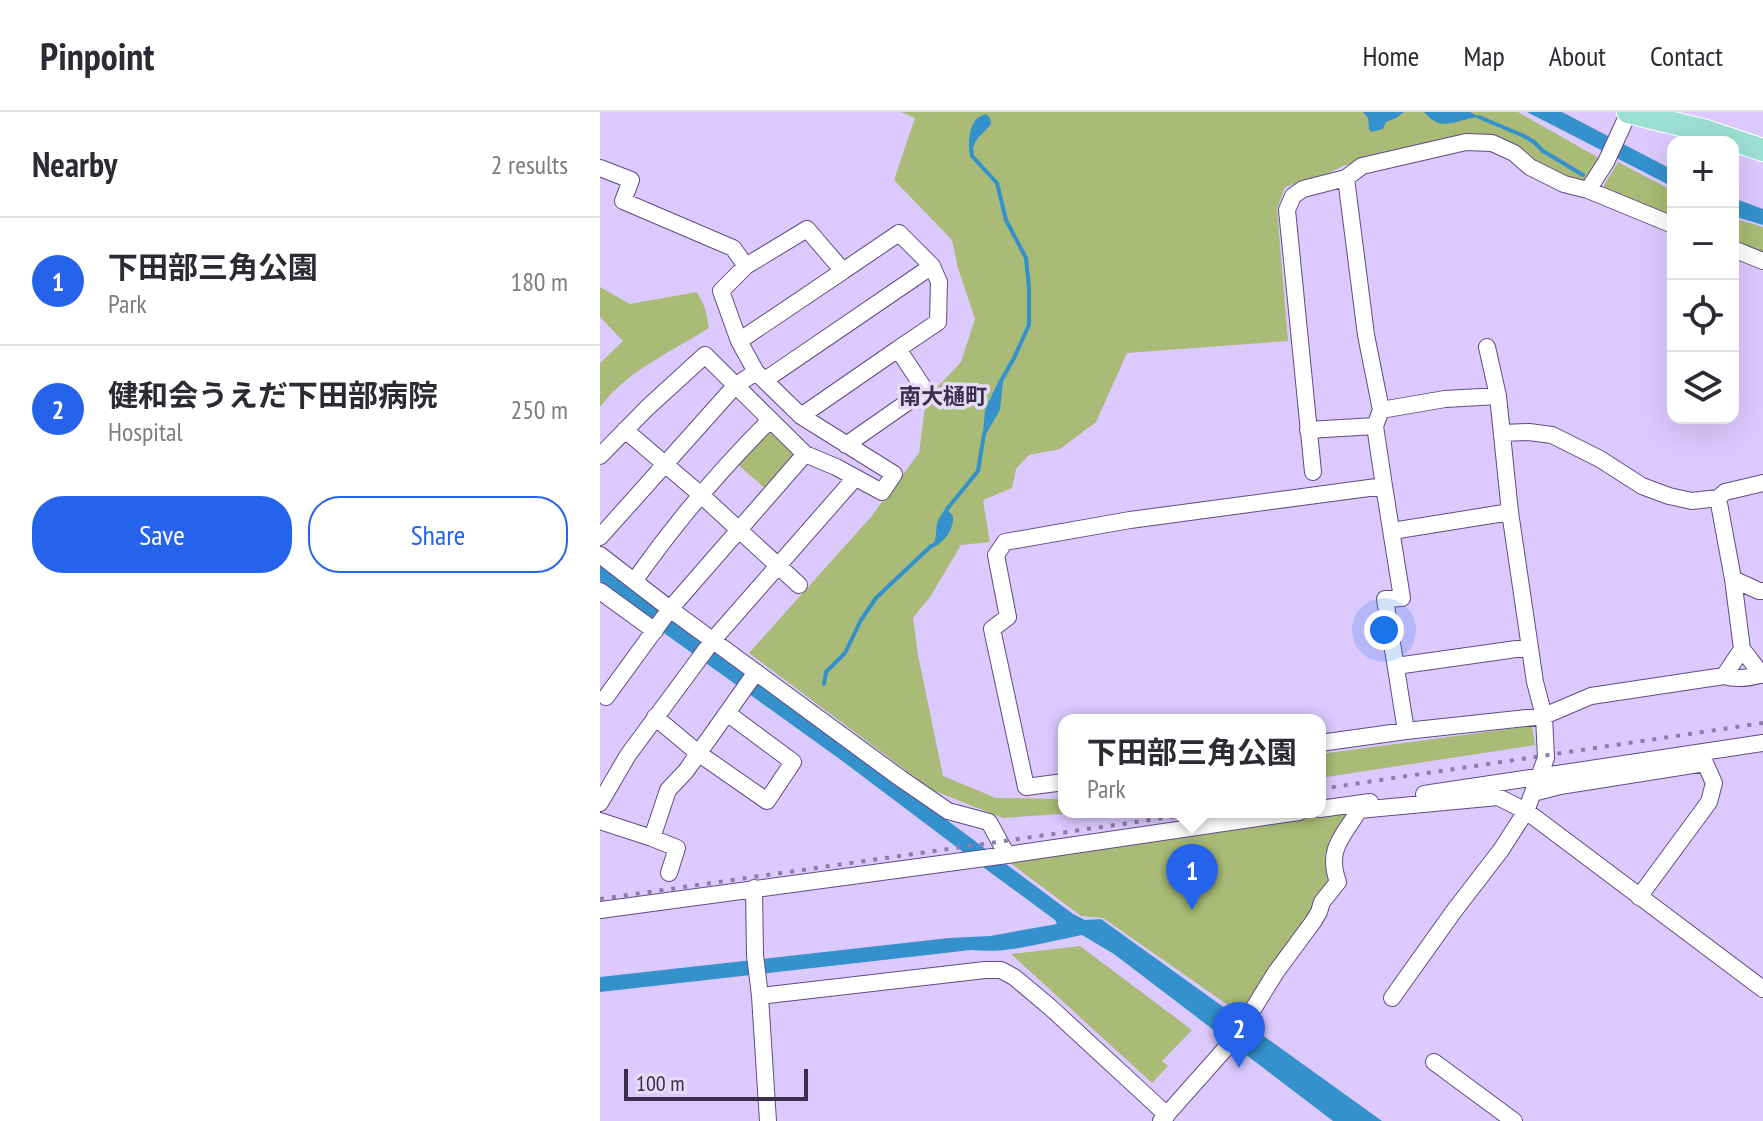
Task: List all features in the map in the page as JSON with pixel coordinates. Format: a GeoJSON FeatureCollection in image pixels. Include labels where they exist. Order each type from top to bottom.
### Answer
{"type":"FeatureCollection","features":[{"type":"Feature","properties":{"kind":"main road"},"geometry":{"type":"LineString","coordinates":[[1628,112],[1706,131],[1763,150]]}},
{"type":"Feature","properties":{"kind":"street"},"geometry":{"type":"LineString","coordinates":[[1588,190],[1606,162],[1628,112]]}},
{"type":"Feature","properties":{"kind":"street"},"geometry":{"type":"LineString","coordinates":[[1313,472],[1287,210],[1293,196],[1303,189],[1346,178],[1362,166],[1466,142],[1492,143],[1564,184],[1588,190],[1667,223]]}},
{"type":"Feature","properties":{"kind":"street"},"geometry":{"type":"LineString","coordinates":[[600,168],[631,180],[623,201],[733,248],[746,266]]}},
{"type":"Feature","properties":{"kind":"street"},"geometry":{"type":"LineString","coordinates":[[1346,178],[1384,486],[1402,598],[1385,599],[1406,731]]}},
{"type":"Feature","properties":{"kind":"street"},"geometry":{"type":"LineString","coordinates":[[600,456],[705,355],[805,454],[882,492],[894,474],[801,416],[760,376],[739,341],[721,291],[746,266],[807,229],[843,271]]}},
{"type":"Feature","properties":{"kind":"street"},"geometry":{"type":"LineString","coordinates":[[739,341],[899,233],[932,266],[939,282],[938,322],[801,416]]}},
{"type":"Feature","properties":{"kind":"street"},"geometry":{"type":"LineString","coordinates":[[1739,251],[1763,261]]}},
{"type":"Feature","properties":{"kind":"street"},"geometry":{"type":"LineString","coordinates":[[600,537],[735,386],[760,376],[932,266]]}},
{"type":"Feature","properties":{"kind":"street"},"geometry":{"type":"LineString","coordinates":[[1392,998],[1501,850],[1526,811],[1546,758],[1544,716],[1530,647],[1510,512],[1498,396],[1487,347]]}},
{"type":"Feature","properties":{"kind":"street"},"geometry":{"type":"LineString","coordinates":[[846,445],[925,390],[898,349]]}},
{"type":"Feature","properties":{"kind":"street"},"geometry":{"type":"LineString","coordinates":[[1308,430],[1378,418],[1445,399],[1498,396]]}},
{"type":"Feature","properties":{"kind":"street"},"geometry":{"type":"LineString","coordinates":[[635,580],[701,495],[770,420]]}},
{"type":"Feature","properties":{"kind":"street"},"geometry":{"type":"LineString","coordinates":[[625,430],[799,585]]}},
{"type":"Feature","properties":{"kind":"street"},"geometry":{"type":"LineString","coordinates":[[1503,433],[1552,435],[1600,459],[1642,486],[1692,501],[1718,498],[1725,492],[1763,483]]}},
{"type":"Feature","properties":{"kind":"street"},"geometry":{"type":"LineString","coordinates":[[606,697],[670,609],[805,454]]}},
{"type":"Feature","properties":{"kind":"street"},"geometry":{"type":"LineString","coordinates":[[600,803],[628,755],[713,640],[855,478]]}},
{"type":"Feature","properties":{"kind":"street"},"geometry":{"type":"LineString","coordinates":[[1058,783],[1026,787],[992,629],[1008,617],[996,555],[1005,542],[1130,520],[1384,486]]}},
{"type":"Feature","properties":{"kind":"street"},"geometry":{"type":"LineString","coordinates":[[1326,742],[1544,716],[1591,696],[1724,676],[1747,679],[1762,674],[1742,649],[1718,498]]}},
{"type":"Feature","properties":{"kind":"street"},"geometry":{"type":"LineString","coordinates":[[1392,531],[1510,512]]}},
{"type":"Feature","properties":{"kind":"street"},"geometry":{"type":"LineString","coordinates":[[600,555],[948,811],[989,822],[1007,855]]}},
{"type":"Feature","properties":{"kind":"street"},"geometry":{"type":"LineString","coordinates":[[1733,579],[1761,591],[1737,609]]}},
{"type":"Feature","properties":{"kind":"street"},"geometry":{"type":"LineString","coordinates":[[600,591],[655,631]]}},
{"type":"Feature","properties":{"kind":"street"},"geometry":{"type":"LineString","coordinates":[[1396,666],[1530,647]]}},
{"type":"Feature","properties":{"kind":"street"},"geometry":{"type":"LineString","coordinates":[[1724,676],[1742,649]]}},
{"type":"Feature","properties":{"kind":"street"},"geometry":{"type":"LineString","coordinates":[[652,838],[668,790],[756,672]]}},
{"type":"Feature","properties":{"kind":"street"},"geometry":{"type":"LineString","coordinates":[[655,717],[698,753],[767,801],[793,762],[727,713]]}},
{"type":"Feature","properties":{"kind":"street"},"geometry":{"type":"LineString","coordinates":[[1326,808],[1536,785],[1763,743]]}},
{"type":"Feature","properties":{"kind":"street"},"geometry":{"type":"LineString","coordinates":[[1536,785],[1560,786],[1705,763],[1714,783],[1709,802],[1639,897]]}},
{"type":"Feature","properties":{"kind":"street"},"geometry":{"type":"LineString","coordinates":[[760,996],[1001,970],[1051,1008],[1164,1118],[1225,1049],[1313,922],[1322,902],[1338,882],[1332,866],[1335,849],[1359,810],[1498,797],[1526,811],[1763,989]]}},
{"type":"Feature","properties":{"kind":"street"},"geometry":{"type":"LineString","coordinates":[[600,910],[1258,818]]}},
{"type":"Feature","properties":{"kind":"street"},"geometry":{"type":"LineString","coordinates":[[600,821],[677,848],[669,873]]}},
{"type":"Feature","properties":{"kind":"street"},"geometry":{"type":"LineString","coordinates":[[754,888],[755,955],[768,1121]]}},
{"type":"Feature","properties":{"kind":"street"},"geometry":{"type":"LineString","coordinates":[[1434,1062],[1514,1121]]}},
{"type":"Feature","properties":{"kind":"green space"},"geometry":{"type":"Polygon","coordinates":[[[901,112],[1518,112],[1599,158],[1586,185],[1539,164],[1497,139],[1467,133],[1343,166],[1321,177],[1285,187],[1277,209],[1288,341],[1127,353],[1096,422],[1060,449],[1029,455],[1016,469],[1012,488],[983,500],[990,542],[961,545],[930,597],[913,618],[943,776],[996,798],[1058,799],[1058,814],[1003,818],[932,790],[749,653],[870,518],[919,453],[926,399],[961,362],[975,319],[952,240],[894,180],[915,118],[901,112]]]}},
{"type":"Feature","properties":{"kind":"green space"},"geometry":{"type":"Polygon","coordinates":[[[1618,162],[1667,188],[1667,216],[1605,191],[1603,187],[1618,162]]]}},
{"type":"Feature","properties":{"kind":"green space"},"geometry":{"type":"Polygon","coordinates":[[[1739,220],[1763,227],[1763,254],[1739,244],[1739,220]]]}},
{"type":"Feature","properties":{"kind":"green space"},"geometry":{"type":"Polygon","coordinates":[[[600,287],[630,304],[697,292],[705,308],[709,328],[637,372],[600,407],[600,363],[623,341],[600,317],[600,287]]]}},
{"type":"Feature","properties":{"kind":"green space"},"geometry":{"type":"Polygon","coordinates":[[[770,431],[795,450],[795,458],[767,490],[736,463],[770,431]]]}},
{"type":"Feature","properties":{"kind":"green space"},"geometry":{"type":"Polygon","coordinates":[[[1532,726],[1535,745],[1326,777],[1326,753],[1532,726]]]}},
{"type":"Feature","properties":{"kind":"green space"},"geometry":{"type":"Polygon","coordinates":[[[1353,811],[1325,853],[1328,880],[1241,1014],[1103,918],[1081,916],[1009,862],[1306,818],[1326,818],[1326,815],[1353,811]]]}},
{"type":"Feature","properties":{"kind":"green space"},"geometry":{"type":"Polygon","coordinates":[[[1080,946],[1192,1030],[1162,1061],[1168,1066],[1152,1083],[1011,954],[1080,946]]]}},
{"type":"Feature","properties":{"kind":"water"},"geometry":{"type":"Polygon","coordinates":[[[1363,112],[1404,112],[1386,122],[1383,129],[1371,132],[1368,118],[1363,112]]]}},
{"type":"Feature","properties":{"kind":"water"},"geometry":{"type":"Polygon","coordinates":[[[1424,112],[1470,112],[1479,117],[1444,124],[1431,119],[1424,112]]]}},
{"type":"Feature","properties":{"kind":"water"},"geometry":{"type":"Polygon","coordinates":[[[1527,112],[1562,112],[1667,167],[1667,184],[1527,112]]]}},
{"type":"Feature","properties":{"kind":"water"},"geometry":{"type":"Polygon","coordinates":[[[986,114],[991,124],[973,148],[969,147],[974,123],[986,114]]]}},
{"type":"Feature","properties":{"kind":"water"},"geometry":{"type":"Polygon","coordinates":[[[1739,200],[1763,209],[1763,225],[1739,218],[1739,200]]]}},
{"type":"Feature","properties":{"kind":"water"},"geometry":{"type":"Polygon","coordinates":[[[999,380],[1003,381],[1000,410],[986,434],[983,433],[985,410],[999,380]]]}},
{"type":"Feature","properties":{"kind":"water"},"geometry":{"type":"Polygon","coordinates":[[[946,508],[953,516],[952,526],[945,538],[933,548],[931,545],[935,541],[938,521],[946,508]]]}},
{"type":"Feature","properties":{"kind":"water"},"geometry":{"type":"Polygon","coordinates":[[[600,562],[1073,914],[1085,920],[1101,919],[1382,1121],[1333,1121],[1114,954],[1082,935],[1013,949],[971,950],[600,992],[600,977],[990,936],[1057,924],[841,760],[664,633],[600,581],[600,562]]]}},
{"type":"Feature","properties":{"kind":"waterway"},"geometry":{"type":"LineString","coordinates":[[1479,117],[1524,136],[1583,175]]}},
{"type":"Feature","properties":{"kind":"waterway"},"geometry":{"type":"LineString","coordinates":[[971,148],[972,156],[997,183],[1006,220],[1026,258],[1029,325],[1001,381]]}},
{"type":"Feature","properties":{"kind":"waterway"},"geometry":{"type":"LineString","coordinates":[[947,509],[978,471],[984,434]]}},
{"type":"Feature","properties":{"kind":"waterway"},"geometry":{"type":"LineString","coordinates":[[824,684],[826,672],[845,653],[876,598],[931,546]]}},
{"type":"Feature","properties":{"kind":"railway"},"geometry":{"type":"LineString","coordinates":[[1326,788],[1763,723]]}},
{"type":"Feature","properties":{"kind":"railway"},"geometry":{"type":"LineString","coordinates":[[600,899],[1164,818]]}},
{"type":"Feature","properties":{"kind":"place","name":"下田部三角公園"},"geometry":{"type":"Point","coordinates":[1192,910]}},
{"type":"Feature","properties":{"kind":"place","name":"健和会うえだ下田部病院"},"geometry":{"type":"Point","coordinates":[1239,1068]}},
{"type":"Feature","properties":{"kind":"district","name":"南大樋町"},"geometry":{"type":"Point","coordinates":[943,396]}}]}
